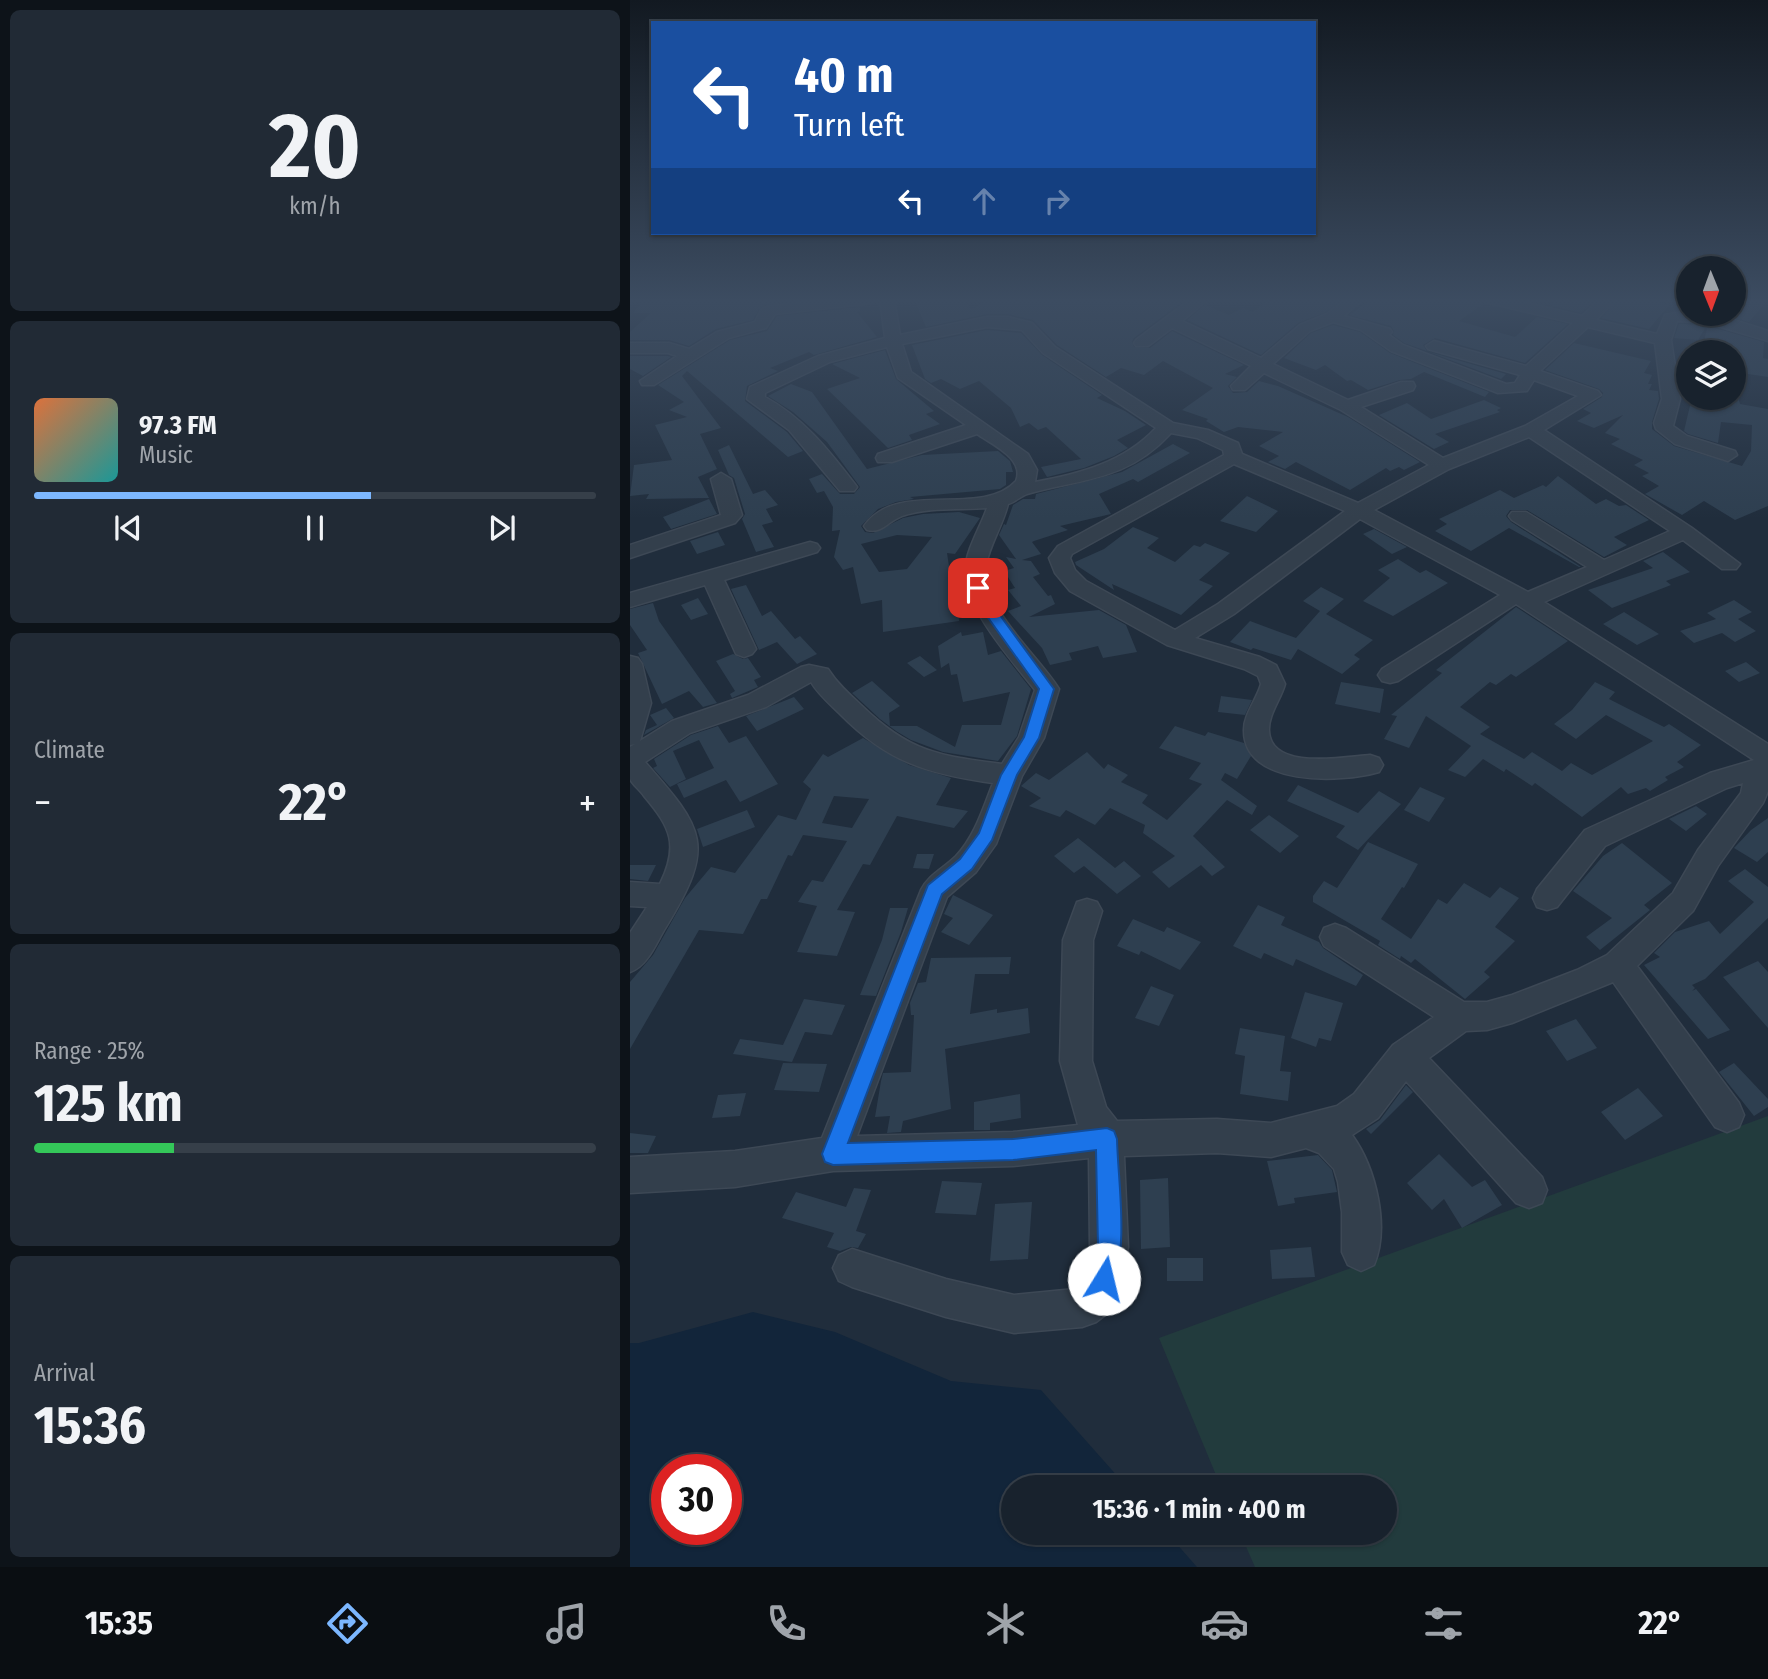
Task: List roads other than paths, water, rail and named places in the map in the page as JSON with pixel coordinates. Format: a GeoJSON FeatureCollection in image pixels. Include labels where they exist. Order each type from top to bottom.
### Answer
{"type":"FeatureCollection","features":[{"type":"Feature","properties":{"kind":"street"},"geometry":{"type":"LineString","coordinates":[[648,381],[662,372]]}},
{"type":"Feature","properties":{"kind":"street"},"geometry":{"type":"LineString","coordinates":[[792,372],[756,391],[756,400],[783,416],[818,449],[846,487]]}},
{"type":"Feature","properties":{"kind":"street"},"geometry":{"type":"LineString","coordinates":[[903,372],[1011,449],[1026,464],[1028,472],[1020,490]]}},
{"type":"Feature","properties":{"kind":"street"},"geometry":{"type":"LineString","coordinates":[[1082,372],[1167,427],[1202,434],[1232,447],[1233,457]]}},
{"type":"Feature","properties":{"kind":"street"},"geometry":{"type":"LineString","coordinates":[[1239,386],[1253,372]]}},
{"type":"Feature","properties":{"kind":"street"},"geometry":{"type":"LineString","coordinates":[[1275,372],[1346,406],[1442,465]]}},
{"type":"Feature","properties":{"kind":"street"},"geometry":{"type":"LineString","coordinates":[[1460,372],[1504,389],[1521,387],[1528,372]]}},
{"type":"Feature","properties":{"kind":"street"},"geometry":{"type":"LineString","coordinates":[[1175,640],[1226,609],[1359,510],[1442,465],[1531,430],[1592,395],[1528,372]]}},
{"type":"Feature","properties":{"kind":"street"},"geometry":{"type":"LineString","coordinates":[[1667,372],[1671,399],[1663,423],[1665,429],[1681,440],[1728,455]]}},
{"type":"Feature","properties":{"kind":"street"},"geometry":{"type":"LineString","coordinates":[[1346,406],[1407,386]]}},
{"type":"Feature","properties":{"kind":"street"},"geometry":{"type":"LineString","coordinates":[[885,458],[979,427]]}},
{"type":"Feature","properties":{"kind":"street"},"geometry":{"type":"LineString","coordinates":[[874,526],[878,519],[901,511],[999,501],[1020,490],[1062,483],[1109,469],[1154,443],[1167,427]]}},
{"type":"Feature","properties":{"kind":"street"},"geometry":{"type":"LineString","coordinates":[[1531,430],[1685,532],[1729,565]]}},
{"type":"Feature","properties":{"kind":"street"},"geometry":{"type":"LineString","coordinates":[[1233,457],[1359,510],[1520,598],[1765,763]]}},
{"type":"Feature","properties":{"kind":"street"},"geometry":{"type":"LineString","coordinates":[[1233,457],[1065,550],[1059,558],[1066,573],[1078,586],[1175,640],[1252,663],[1268,671],[1273,684],[1256,731],[1259,744],[1271,761],[1289,767],[1370,765]]}},
{"type":"Feature","properties":{"kind":"street"},"geometry":{"type":"LineString","coordinates":[[630,552],[728,519],[732,514],[721,478]]}},
{"type":"Feature","properties":{"kind":"street"},"geometry":{"type":"LineString","coordinates":[[833,1154],[934,890],[966,864],[986,836],[1009,775],[1031,738],[1047,689],[988,609],[978,588],[975,575],[977,562],[996,516],[999,501]]}},
{"type":"Feature","properties":{"kind":"street"},"geometry":{"type":"LineString","coordinates":[[1519,516],[1602,568]]}},
{"type":"Feature","properties":{"kind":"street"},"geometry":{"type":"LineString","coordinates":[[1390,675],[1520,598],[1602,568],[1685,532]]}},
{"type":"Feature","properties":{"kind":"street"},"geometry":{"type":"LineString","coordinates":[[630,600],[810,548]]}},
{"type":"Feature","properties":{"kind":"street"},"geometry":{"type":"LineString","coordinates":[[712,577],[744,649]]}},
{"type":"Feature","properties":{"kind":"street"},"geometry":{"type":"LineString","coordinates":[[630,664],[639,703],[630,736]]}},
{"type":"Feature","properties":{"kind":"street"},"geometry":{"type":"LineString","coordinates":[[630,960],[679,873],[687,843],[682,828],[630,760],[681,727],[757,701],[809,673],[820,676],[859,716],[904,752],[958,768],[1009,775]]}},
{"type":"Feature","properties":{"kind":"street"},"geometry":{"type":"LineString","coordinates":[[1547,898],[1595,838],[1719,779],[1765,763]]}},
{"type":"Feature","properties":{"kind":"street"},"geometry":{"type":"LineString","coordinates":[[630,1175],[735,1169],[833,1154],[1013,1149],[1107,1139],[1217,1136],[1271,1140],[1345,1121],[1366,1106],[1405,1056],[1460,1017],[1487,1016],[1512,1009],[1588,980],[1618,964],[1683,902],[1708,858],[1754,796],[1765,763]]}},
{"type":"Feature","properties":{"kind":"street"},"geometry":{"type":"LineString","coordinates":[[630,894],[667,897]]}},
{"type":"Feature","properties":{"kind":"street"},"geometry":{"type":"LineString","coordinates":[[852,1268],[946,1298],[1014,1314],[1082,1308],[1099,1295],[1109,1247],[1107,1139],[1103,1129],[1092,1117],[1076,1061],[1077,950],[1087,911]]}},
{"type":"Feature","properties":{"kind":"street"},"geometry":{"type":"LineString","coordinates":[[1335,937],[1460,1017]]}},
{"type":"Feature","properties":{"kind":"street"},"geometry":{"type":"LineString","coordinates":[[1618,964],[1727,1115]]}},
{"type":"Feature","properties":{"kind":"street"},"geometry":{"type":"LineString","coordinates":[[1405,1056],[1530,1190]]}},
{"type":"Feature","properties":{"kind":"street"},"geometry":{"type":"LineString","coordinates":[[1309,1132],[1338,1145],[1347,1159],[1362,1219],[1361,1252]]}},
{"type":"Feature","properties":{"kind":"water"},"geometry":{"type":"Polygon","coordinates":[[[753,1312],[835,1332],[951,1381],[1041,1390],[1116,1475],[1001,1475],[1001,1545],[1178,1545],[1197,1567],[630,1567],[630,1343],[639,1343],[753,1312]]]}}]}
